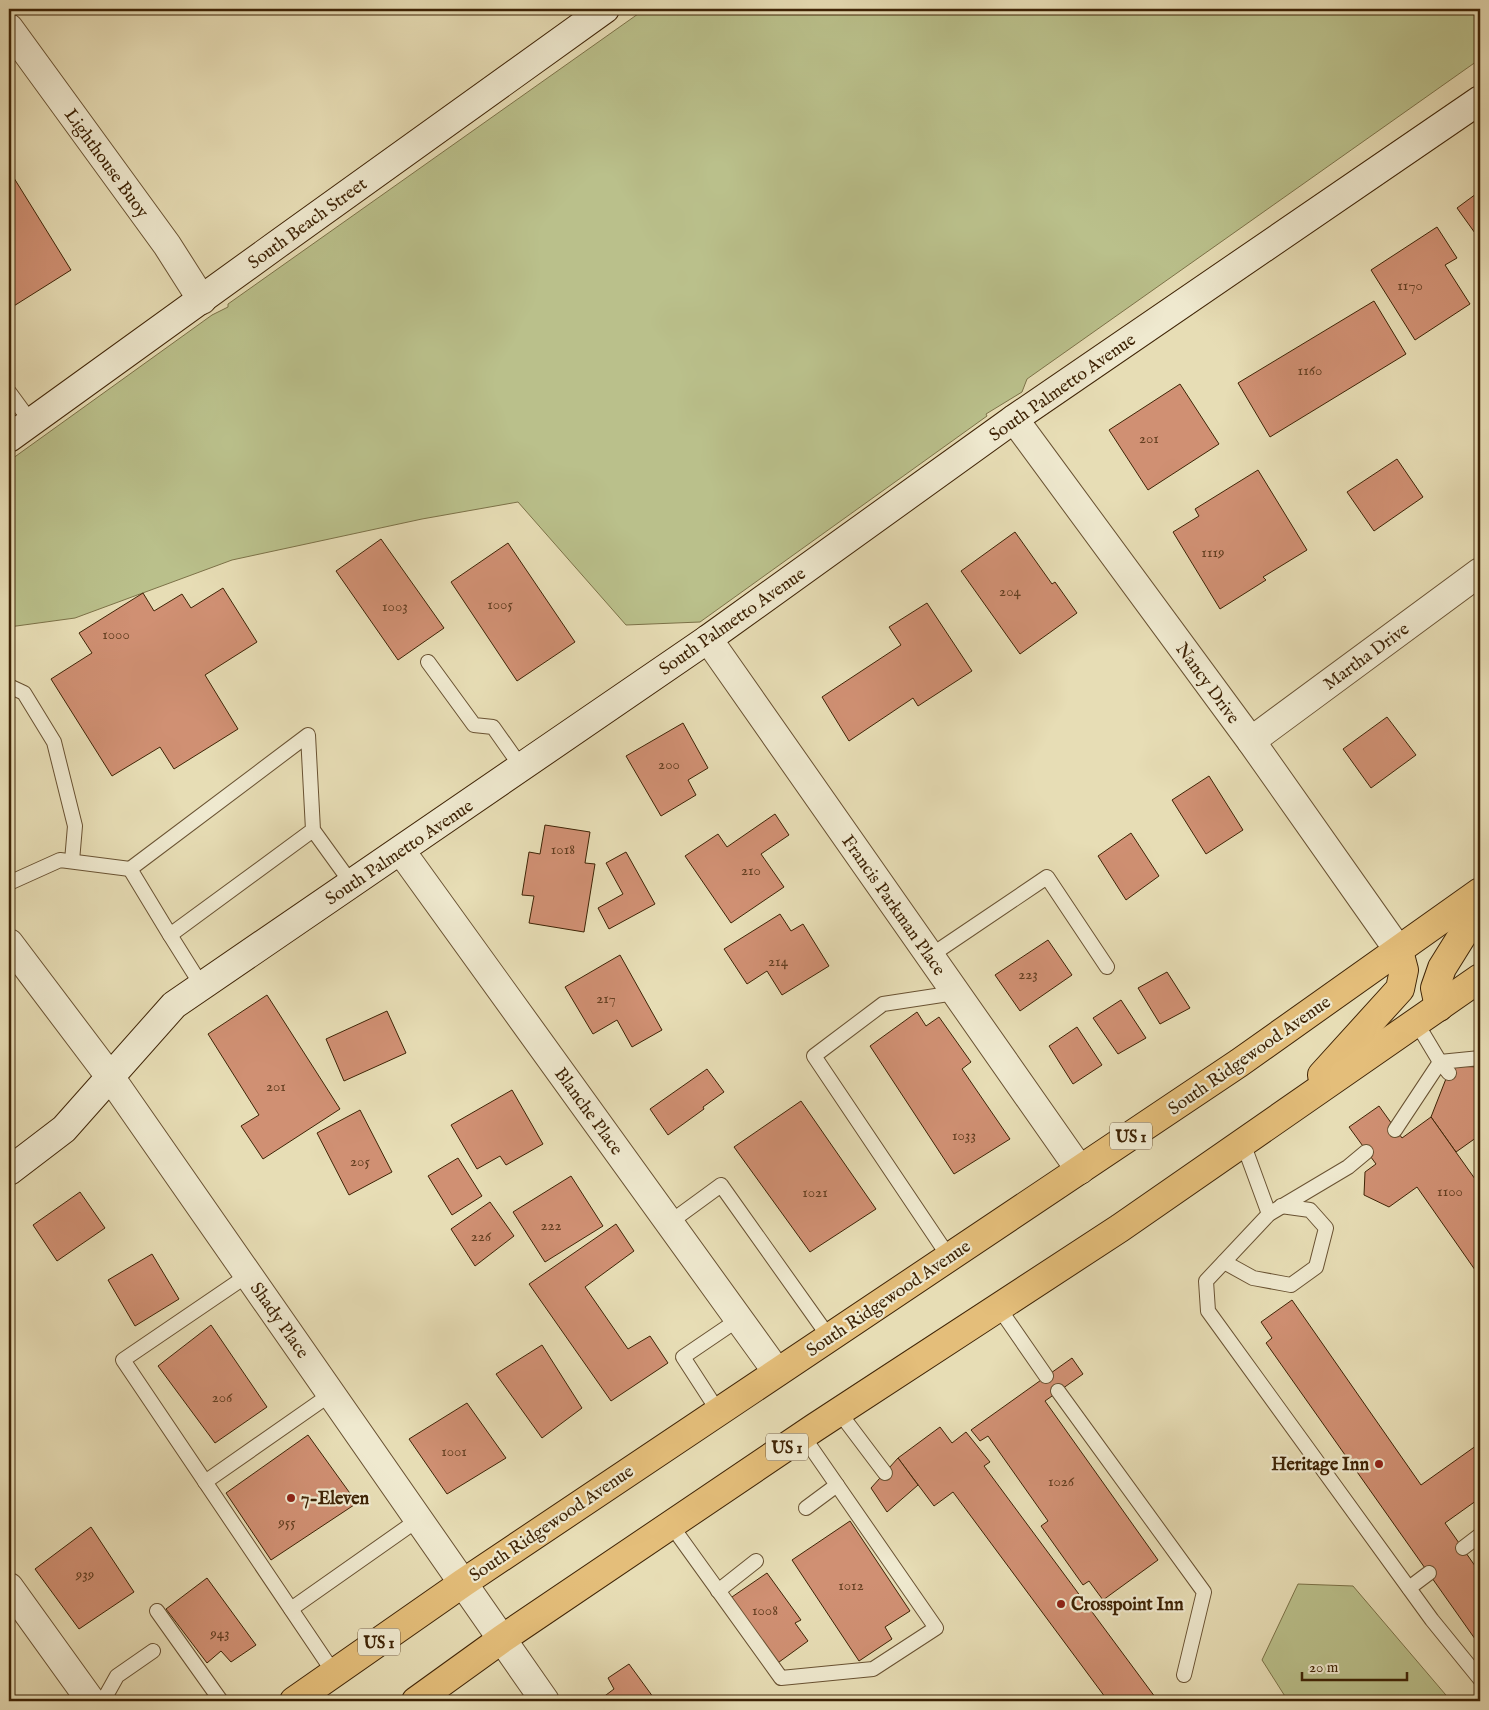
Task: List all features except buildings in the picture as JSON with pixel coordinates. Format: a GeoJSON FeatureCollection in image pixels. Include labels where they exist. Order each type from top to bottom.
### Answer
{"type":"FeatureCollection","features":[{"type":"Feature","properties":{"kind":"main road","name":"South Ridgewood Avenue"},"geometry":{"type":"LineString","coordinates":[[294,1701],[463,1583],[1239,1063],[1480,892]]}},
{"type":"Feature","properties":{"kind":"main road"},"geometry":{"type":"LineString","coordinates":[[1439,1007],[1435,988],[1442,968],[1480,907]]}},
{"type":"Feature","properties":{"kind":"main road"},"geometry":{"type":"LineString","coordinates":[[1291,1110],[1400,989],[1404,970],[1399,951]]}},
{"type":"Feature","properties":{"kind":"main road","name":"US 1"},"geometry":{"type":"LineString","coordinates":[[416,1701],[502,1640],[803,1436],[1120,1228],[1480,978]]}},
{"type":"Feature","properties":{"kind":"street","name":"South Beach Street"},"geometry":{"type":"LineString","coordinates":[[9,438],[605,9]]}},
{"type":"Feature","properties":{"kind":"street","name":"Lighthouse Buoy"},"geometry":{"type":"LineString","coordinates":[[9,28],[167,245],[202,300]]}},
{"type":"Feature","properties":{"kind":"street","name":"South Palmetto Avenue"},"geometry":{"type":"LineString","coordinates":[[9,1171],[64,1129],[174,1005],[522,768],[708,639],[1014,419],[1480,100]]}},
{"type":"Feature","properties":{"kind":"street","name":"Nancy Drive"},"geometry":{"type":"LineString","coordinates":[[1014,419],[1251,741],[1399,951]]}},
{"type":"Feature","properties":{"kind":"street","name":"Martha Drive"},"geometry":{"type":"LineString","coordinates":[[1251,741],[1480,572]]}},
{"type":"Feature","properties":{"kind":"street","name":"Francis Parkman Place"},"geometry":{"type":"LineString","coordinates":[[708,639],[1080,1170]]}},
{"type":"Feature","properties":{"kind":"street","name":"Blanche Place"},"geometry":{"type":"LineString","coordinates":[[401,851],[777,1372]]}},
{"type":"Feature","properties":{"kind":"street","name":"Shady Place"},"geometry":{"type":"LineString","coordinates":[[9,942],[111,1078],[545,1701]]}},
{"type":"Feature","properties":{"kind":"street"},"geometry":{"type":"LineString","coordinates":[[9,1587],[91,1701]]}},
{"type":"Feature","properties":{"kind":"lane"},"geometry":{"type":"LineString","coordinates":[[9,392],[31,422]]}},
{"type":"Feature","properties":{"kind":"lane"},"geometry":{"type":"LineString","coordinates":[[428,662],[474,724],[492,727],[522,768]]}},
{"type":"Feature","properties":{"kind":"lane"},"geometry":{"type":"LineString","coordinates":[[9,686],[24,693],[54,742],[75,826],[72,861]]}},
{"type":"Feature","properties":{"kind":"lane"},"geometry":{"type":"LineString","coordinates":[[9,884],[60,860],[130,869],[308,735],[313,830],[352,884]]}},
{"type":"Feature","properties":{"kind":"lane"},"geometry":{"type":"LineString","coordinates":[[170,935],[313,830]]}},
{"type":"Feature","properties":{"kind":"lane"},"geometry":{"type":"LineString","coordinates":[[130,869],[202,986]]}},
{"type":"Feature","properties":{"kind":"lane"},"geometry":{"type":"LineString","coordinates":[[930,956],[1047,876],[1107,967]]}},
{"type":"Feature","properties":{"kind":"lane"},"geometry":{"type":"LineString","coordinates":[[949,1257],[814,1056],[883,1004],[955,992]]}},
{"type":"Feature","properties":{"kind":"lane"},"geometry":{"type":"LineString","coordinates":[[1416,1022],[1444,1068]]}},
{"type":"Feature","properties":{"kind":"lane"},"geometry":{"type":"LineString","coordinates":[[1396,1130],[1444,1068],[1480,1058]]}},
{"type":"Feature","properties":{"kind":"lane"},"geometry":{"type":"LineString","coordinates":[[1243,1143],[1269,1214]]}},
{"type":"Feature","properties":{"kind":"lane"},"geometry":{"type":"LineString","coordinates":[[1366,1152],[1348,1168],[1269,1214],[1206,1282],[1208,1311],[1432,1620],[1480,1679]]}},
{"type":"Feature","properties":{"kind":"lane"},"geometry":{"type":"LineString","coordinates":[[669,1222],[721,1185],[829,1337]]}},
{"type":"Feature","properties":{"kind":"lane"},"geometry":{"type":"LineString","coordinates":[[1224,1262],[1253,1278],[1291,1285],[1316,1267],[1326,1228],[1310,1210],[1281,1206]]}},
{"type":"Feature","properties":{"kind":"lane"},"geometry":{"type":"LineString","coordinates":[[248,1275],[122,1360],[334,1673]]}},
{"type":"Feature","properties":{"kind":"lane"},"geometry":{"type":"LineString","coordinates":[[999,1308],[1046,1376]]}},
{"type":"Feature","properties":{"kind":"lane"},"geometry":{"type":"LineString","coordinates":[[718,1411],[683,1357],[738,1319]]}},
{"type":"Feature","properties":{"kind":"lane"},"geometry":{"type":"LineString","coordinates":[[1058,1391],[1204,1592],[1184,1676]]}},
{"type":"Feature","properties":{"kind":"lane"},"geometry":{"type":"LineString","coordinates":[[205,1482],[331,1394]]}},
{"type":"Feature","properties":{"kind":"lane"},"geometry":{"type":"LineString","coordinates":[[839,1412],[885,1473]]}},
{"type":"Feature","properties":{"kind":"lane"},"geometry":{"type":"LineString","coordinates":[[671,1525],[781,1678],[873,1669],[936,1628],[803,1436]]}},
{"type":"Feature","properties":{"kind":"lane"},"geometry":{"type":"LineString","coordinates":[[806,1508],[837,1485]]}},
{"type":"Feature","properties":{"kind":"lane"},"geometry":{"type":"LineString","coordinates":[[291,1609],[419,1519]]}},
{"type":"Feature","properties":{"kind":"lane"},"geometry":{"type":"LineString","coordinates":[[1463,1548],[1480,1535]]}},
{"type":"Feature","properties":{"kind":"lane"},"geometry":{"type":"LineString","coordinates":[[718,1591],[756,1562]]}},
{"type":"Feature","properties":{"kind":"lane"},"geometry":{"type":"LineString","coordinates":[[1409,1588],[1429,1573]]}},
{"type":"Feature","properties":{"kind":"lane"},"geometry":{"type":"LineString","coordinates":[[157,1611],[221,1701]]}},
{"type":"Feature","properties":{"kind":"lane"},"geometry":{"type":"LineString","coordinates":[[103,1701],[117,1676],[153,1651]]}},
{"type":"Feature","properties":{"kind":"green space"},"geometry":{"type":"Polygon","coordinates":[[[645,9],[1480,9],[1480,59],[1027,379],[1022,392],[986,414],[987,416],[700,622],[626,625],[518,502],[422,519],[232,560],[75,618],[9,627],[9,461],[645,9]]]}},
{"type":"Feature","properties":{"kind":"green space"},"geometry":{"type":"Polygon","coordinates":[[[1298,1584],[1353,1586],[1451,1701],[1288,1701],[1262,1660],[1298,1584]]]}},
{"type":"Feature","properties":{"kind":"place","name":"Heritage Inn"},"geometry":{"type":"Point","coordinates":[1379,1464]}},
{"type":"Feature","properties":{"kind":"place","name":"7-Eleven"},"geometry":{"type":"Point","coordinates":[291,1498]}},
{"type":"Feature","properties":{"kind":"place","name":"Crosspoint Inn"},"geometry":{"type":"Point","coordinates":[1061,1604]}}]}
